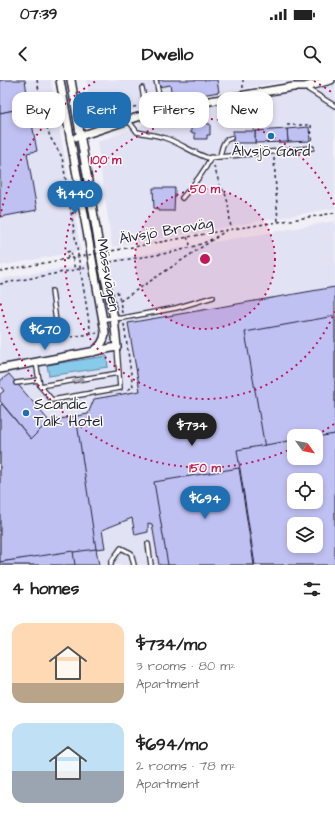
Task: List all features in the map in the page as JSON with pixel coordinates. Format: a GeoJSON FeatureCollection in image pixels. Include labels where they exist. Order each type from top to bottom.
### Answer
{"type":"FeatureCollection","features":[{"type":"Feature","properties":{"kind":"street","name":"Mässvägen"},"geometry":{"type":"LineString","coordinates":[[60,80],[105,332],[103,342],[93,352]]}},
{"type":"Feature","properties":{"kind":"street","name":"Mässvägen"},"geometry":{"type":"LineString","coordinates":[[71,80],[102,264],[114,318],[117,347]]}},
{"type":"Feature","properties":{"kind":"street"},"geometry":{"type":"LineString","coordinates":[[209,102],[285,88],[305,87],[331,80]]}},
{"type":"Feature","properties":{"kind":"street"},"geometry":{"type":"LineString","coordinates":[[71,139],[104,128]]}},
{"type":"Feature","properties":{"kind":"street"},"geometry":{"type":"LineString","coordinates":[[0,368],[117,347]]}},
{"type":"Feature","properties":{"kind":"lane"},"geometry":{"type":"LineString","coordinates":[[156,80],[158,92]]}},
{"type":"Feature","properties":{"kind":"lane"},"geometry":{"type":"LineString","coordinates":[[305,87],[335,106]]}},
{"type":"Feature","properties":{"kind":"lane"},"geometry":{"type":"LineString","coordinates":[[142,88],[143,92]]}},
{"type":"Feature","properties":{"kind":"lane"},"geometry":{"type":"LineString","coordinates":[[131,124],[136,132],[164,137],[197,154],[211,157],[312,148]]}},
{"type":"Feature","properties":{"kind":"lane"},"geometry":{"type":"LineString","coordinates":[[220,156],[223,144],[227,139],[231,138]]}},
{"type":"Feature","properties":{"kind":"lane"},"geometry":{"type":"LineString","coordinates":[[182,198],[207,167],[211,157]]}},
{"type":"Feature","properties":{"kind":"lane"},"geometry":{"type":"LineString","coordinates":[[52,291],[58,336]]}},
{"type":"Feature","properties":{"kind":"lane"},"geometry":{"type":"LineString","coordinates":[[102,319],[123,318],[176,308],[213,297]]}},
{"type":"Feature","properties":{"kind":"lane"},"geometry":{"type":"LineString","coordinates":[[36,362],[40,386],[52,400],[120,388],[117,347]]}},
{"type":"Feature","properties":{"kind":"lane"},"geometry":{"type":"LineString","coordinates":[[40,386],[119,373]]}},
{"type":"Feature","properties":{"kind":"lane"},"geometry":{"type":"LineString","coordinates":[[16,383],[39,380]]}},
{"type":"Feature","properties":{"kind":"lane"},"geometry":{"type":"LineString","coordinates":[[148,544],[151,565]]}},
{"type":"Feature","properties":{"kind":"lane"},"geometry":{"type":"LineString","coordinates":[[111,565],[111,562],[121,548],[131,553],[134,565]]}},
{"type":"Feature","properties":{"kind":"path"},"geometry":{"type":"LineString","coordinates":[[37,80],[43,113],[50,137],[62,157],[91,334]]}},
{"type":"Feature","properties":{"kind":"path"},"geometry":{"type":"LineString","coordinates":[[287,125],[311,124],[312,148]]}},
{"type":"Feature","properties":{"kind":"path"},"geometry":{"type":"LineString","coordinates":[[274,151],[278,222]]}},
{"type":"Feature","properties":{"kind":"path"},"geometry":{"type":"LineString","coordinates":[[211,157],[220,186],[225,193],[228,203],[232,229]]}},
{"type":"Feature","properties":{"kind":"path","name":"Älvsjö Broväg"},"geometry":{"type":"LineString","coordinates":[[0,271],[232,229],[335,213]]}},
{"type":"Feature","properties":{"kind":"path"},"geometry":{"type":"LineString","coordinates":[[102,264],[187,249],[227,230]]}},
{"type":"Feature","properties":{"kind":"path"},"geometry":{"type":"LineString","coordinates":[[187,237],[190,244],[187,249]]}},
{"type":"Feature","properties":{"kind":"path"},"geometry":{"type":"LineString","coordinates":[[68,258],[67,252],[71,251],[75,270]]}},
{"type":"Feature","properties":{"kind":"path"},"geometry":{"type":"LineString","coordinates":[[0,284],[93,266]]}},
{"type":"Feature","properties":{"kind":"path"},"geometry":{"type":"LineString","coordinates":[[116,330],[124,329]]}},
{"type":"Feature","properties":{"kind":"path"},"geometry":{"type":"LineString","coordinates":[[58,336],[70,337],[105,332]]}},
{"type":"Feature","properties":{"kind":"shaded area"},"geometry":{"type":"Polygon","coordinates":[[[0,80],[51,80],[53,92],[12,92],[12,128],[59,128],[81,251],[0,266],[0,80]]]}},
{"type":"Feature","properties":{"kind":"shaded area"},"geometry":{"type":"Polygon","coordinates":[[[86,80],[290,80],[225,92],[217,92],[217,94],[209,95],[209,92],[139,92],[139,109],[131,111],[131,92],[88,92],[86,80]]]}},
{"type":"Feature","properties":{"kind":"shaded area","name":"Älvsjö Gård"},"geometry":{"type":"Polygon","coordinates":[[[335,84],[335,208],[112,247],[97,142],[139,126],[139,128],[209,128],[209,106],[217,105],[217,128],[273,128],[273,95],[335,84]]]}},
{"type":"Feature","properties":{"kind":"shaded area"},"geometry":{"type":"Polygon","coordinates":[[[335,221],[335,565],[0,565],[0,279],[335,221]]]}},
{"type":"Feature","properties":{"kind":"water"},"geometry":{"type":"Polygon","coordinates":[[[107,356],[108,367],[49,376],[47,365],[107,356]]]}},
{"type":"Feature","properties":{"kind":"building"},"geometry":{"type":"Polygon","coordinates":[[[0,80],[25,80],[27,92],[12,92],[12,111],[0,113],[0,80]]]}},
{"type":"Feature","properties":{"kind":"building"},"geometry":{"type":"Polygon","coordinates":[[[157,80],[217,80],[219,92],[209,94],[209,92],[171,92],[170,85],[158,87],[157,80]]]}},
{"type":"Feature","properties":{"kind":"building"},"geometry":{"type":"Polygon","coordinates":[[[12,111],[12,128],[33,128],[37,151],[27,153],[37,210],[0,217],[0,113],[12,111]]]}},
{"type":"Feature","properties":{"kind":"building"},"geometry":{"type":"Polygon","coordinates":[[[210,124],[210,135],[207,135],[207,139],[195,139],[195,133],[191,133],[191,128],[209,128],[210,124]]]}},
{"type":"Feature","properties":{"kind":"building"},"geometry":{"type":"Polygon","coordinates":[[[309,127],[310,141],[288,142],[287,129],[309,127]]]}},
{"type":"Feature","properties":{"kind":"building","name":"Älvsjö Gård"},"geometry":{"type":"Polygon","coordinates":[[[287,129],[288,142],[255,143],[255,131],[287,129]]]}},
{"type":"Feature","properties":{"kind":"building"},"geometry":{"type":"Polygon","coordinates":[[[233,131],[255,131],[255,143],[233,143],[233,131]]]}},
{"type":"Feature","properties":{"kind":"building"},"geometry":{"type":"Polygon","coordinates":[[[153,188],[175,188],[174,211],[158,211],[158,209],[154,208],[153,188]]]}},
{"type":"Feature","properties":{"kind":"building"},"geometry":{"type":"Polygon","coordinates":[[[335,287],[335,565],[159,565],[152,524],[148,523],[148,532],[135,535],[132,518],[102,530],[105,548],[96,549],[99,565],[0,565],[0,406],[2,404],[31,439],[49,421],[88,414],[94,399],[140,391],[128,323],[335,287]]]}},
{"type":"Feature","properties":{"kind":"building"},"geometry":{"type":"Polygon","coordinates":[[[335,316],[335,437],[323,440],[323,429],[287,429],[287,449],[266,454],[245,332],[335,316]]]}},
{"type":"Feature","properties":{"kind":"building","name":"Scandic Talk Hotel"},"geometry":{"type":"Polygon","coordinates":[[[9,374],[49,421],[31,439],[0,401],[0,394],[4,391],[0,386],[0,381],[9,374]]]}},
{"type":"Feature","properties":{"kind":"building"},"geometry":{"type":"Polygon","coordinates":[[[2,404],[31,439],[49,421],[76,416],[96,549],[0,562],[0,406],[2,404]]]}},
{"type":"Feature","properties":{"kind":"building"},"geometry":{"type":"Polygon","coordinates":[[[335,434],[335,565],[255,565],[237,450],[287,441],[287,465],[323,465],[323,436],[335,434]]]}},
{"type":"Feature","properties":{"kind":"building"},"geometry":{"type":"Polygon","coordinates":[[[239,468],[254,565],[168,565],[154,482],[239,468]]]}},
{"type":"Feature","properties":{"kind":"building"},"geometry":{"type":"Polygon","coordinates":[[[73,551],[75,565],[0,565],[0,562],[73,551]]]}},
{"type":"Feature","properties":{"kind":"place","name":"Älvsjö Gård"},"geometry":{"type":"Point","coordinates":[271,136]}},
{"type":"Feature","properties":{"kind":"place","name":"Scandic Talk Hotel"},"geometry":{"type":"Point","coordinates":[26,413]}}]}
